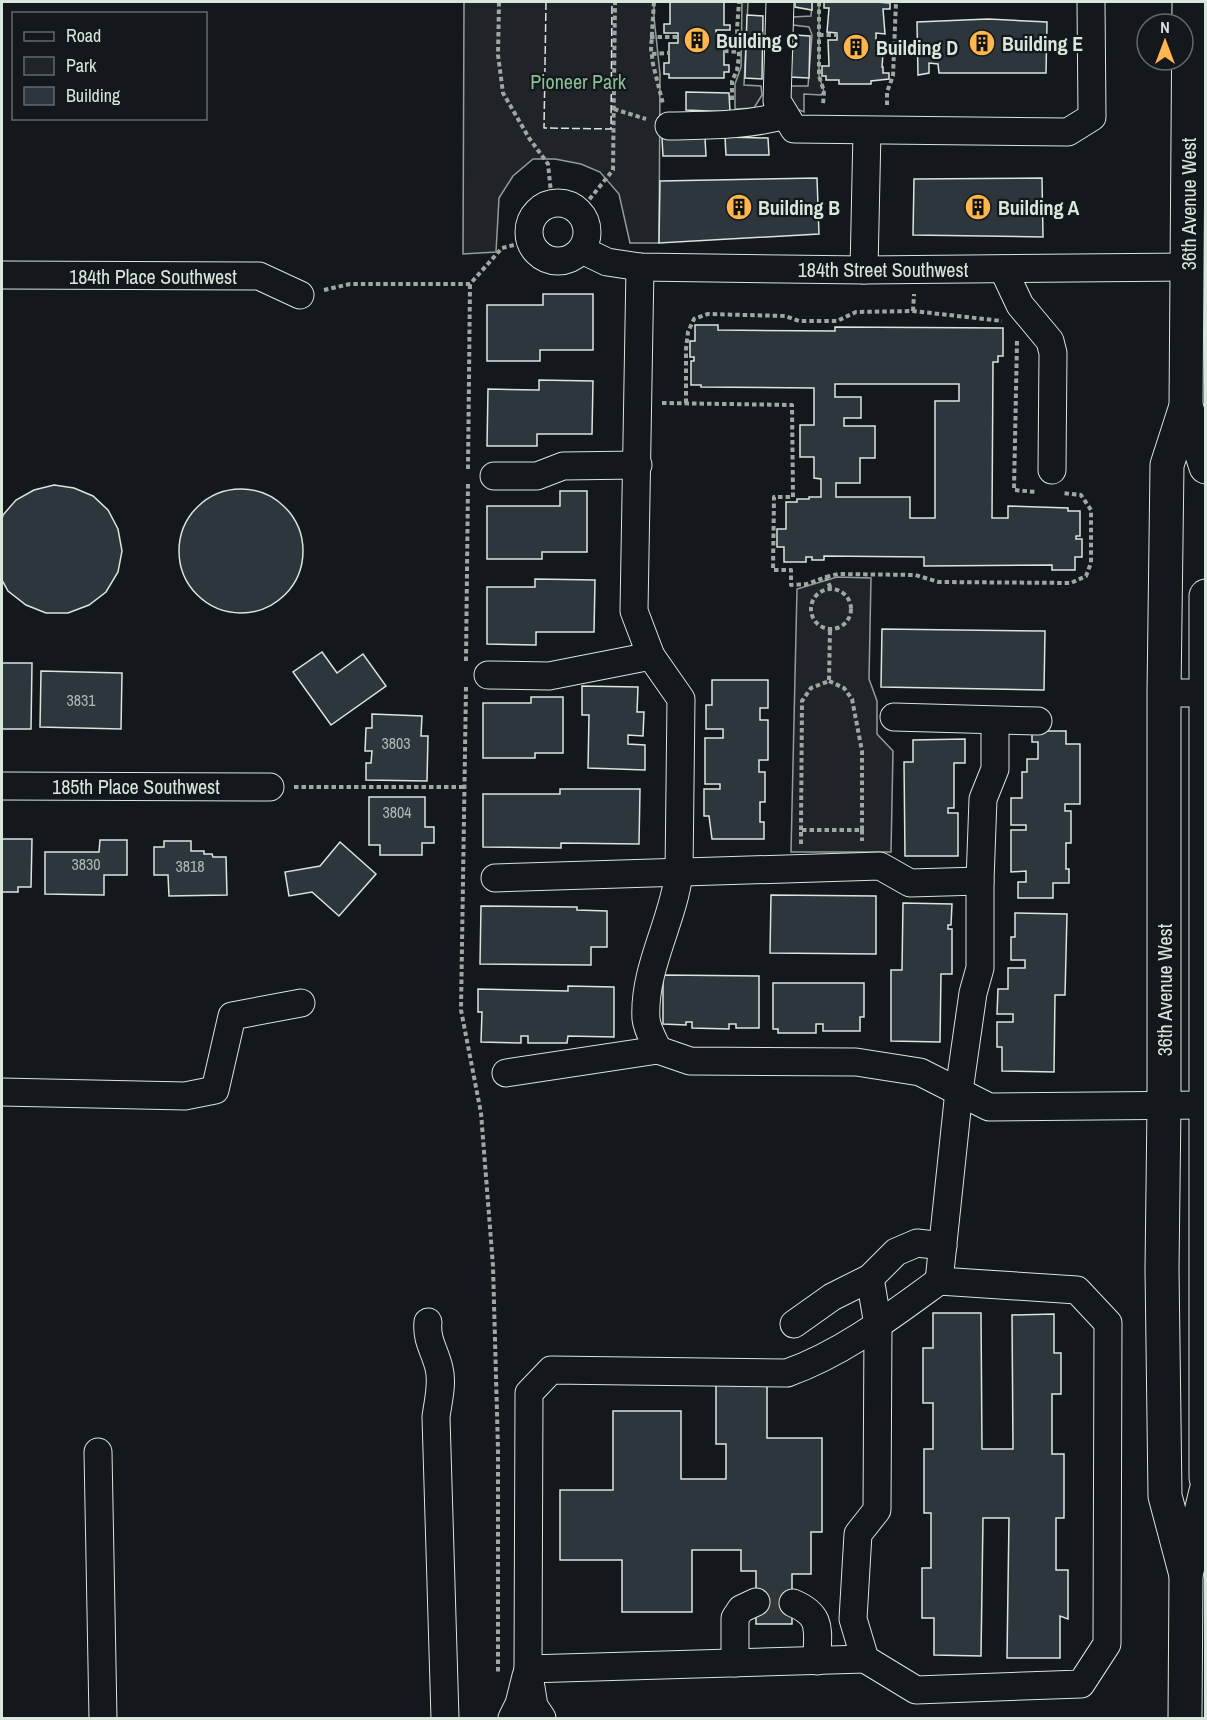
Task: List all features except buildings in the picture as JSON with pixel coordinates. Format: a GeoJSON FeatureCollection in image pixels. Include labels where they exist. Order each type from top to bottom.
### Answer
{"type":"FeatureCollection","features":[{"type":"Feature","properties":{"kind":"main road","name":"36th Avenue West"},"geometry":{"type":"LineString","coordinates":[[1186,1575],[1165,1496],[1162,1269],[1167,465],[1186,406],[1200,268],[1189,2]]}},
{"type":"Feature","properties":{"kind":"main road","name":"36th Avenue West"},"geometry":{"type":"LineString","coordinates":[[1186,406],[1206,466]]}},
{"type":"Feature","properties":{"kind":"main road","name":"36th Avenue West"},"geometry":{"type":"LineString","coordinates":[[1206,596],[1204,1105],[1206,1478]]}},
{"type":"Feature","properties":{"kind":"main road","name":"36th Avenue West"},"geometry":{"type":"LineString","coordinates":[[1185,1719],[1186,1575],[1206,1491]]}},
{"type":"Feature","properties":{"kind":"street"},"geometry":{"type":"LineString","coordinates":[[780,2],[777,102],[794,129],[1068,132],[1092,117],[1091,2]]}},
{"type":"Feature","properties":{"kind":"street"},"geometry":{"type":"LineString","coordinates":[[669,126],[764,121],[785,115]]}},
{"type":"Feature","properties":{"kind":"street"},"geometry":{"type":"LineString","coordinates":[[864,270],[877,131]]}},
{"type":"Feature","properties":{"kind":"street"},"geometry":{"type":"LineString","coordinates":[[552,202],[572,205],[580,211],[586,220],[588,230],[587,240],[582,250],[567,260],[558,261],[540,255],[530,241],[528,231],[535,213],[552,202]]}},
{"type":"Feature","properties":{"kind":"street","name":"184th Street Southwest"},"geometry":{"type":"LineString","coordinates":[[582,250],[607,262],[640,267],[864,270],[1200,268]]}},
{"type":"Feature","properties":{"kind":"street"},"geometry":{"type":"LineString","coordinates":[[640,267],[634,611],[651,656],[681,699],[679,873],[676,892],[648,983],[646,1022],[658,1050]]}},
{"type":"Feature","properties":{"kind":"street"},"geometry":{"type":"LineString","coordinates":[[1003,269],[1020,305],[1050,341],[1053,353],[1050,485]]}},
{"type":"Feature","properties":{"kind":"street","name":"184th Place Southwest"},"geometry":{"type":"LineString","coordinates":[[2,275],[259,276],[300,295]]}},
{"type":"Feature","properties":{"kind":"street"},"geometry":{"type":"LineString","coordinates":[[494,476],[537,476],[563,466],[638,465]]}},
{"type":"Feature","properties":{"kind":"street"},"geometry":{"type":"LineString","coordinates":[[473,674],[549,676],[651,656]]}},
{"type":"Feature","properties":{"kind":"street"},"geometry":{"type":"LineString","coordinates":[[1164,693],[1205,693]]}},
{"type":"Feature","properties":{"kind":"street"},"geometry":{"type":"LineString","coordinates":[[894,717],[1038,721]]}},
{"type":"Feature","properties":{"kind":"street"},"geometry":{"type":"LineString","coordinates":[[939,1281],[959,1091],[973,993],[980,968],[983,799],[995,769],[995,720]]}},
{"type":"Feature","properties":{"kind":"street","name":"185th Place Southwest"},"geometry":{"type":"LineString","coordinates":[[2,786],[270,787]]}},
{"type":"Feature","properties":{"kind":"street"},"geometry":{"type":"LineString","coordinates":[[495,878],[880,866],[910,883],[980,881]]}},
{"type":"Feature","properties":{"kind":"street"},"geometry":{"type":"LineString","coordinates":[[2,1092],[185,1096],[215,1090],[232,1016],[301,1003]]}},
{"type":"Feature","properties":{"kind":"street"},"geometry":{"type":"LineString","coordinates":[[506,1073],[658,1050],[690,1061],[856,1062],[920,1072],[989,1107],[1204,1105]]}},
{"type":"Feature","properties":{"kind":"street"},"geometry":{"type":"LineString","coordinates":[[794,1324],[832,1297],[870,1278],[896,1252],[917,1243],[943,1246]]}},
{"type":"Feature","properties":{"kind":"street"},"geometry":{"type":"LineString","coordinates":[[865,1659],[853,1619],[858,1534],[877,1510],[878,1325],[870,1278]]}},
{"type":"Feature","properties":{"kind":"street"},"geometry":{"type":"LineString","coordinates":[[528,1669],[865,1659],[916,1690],[1081,1684],[1107,1644],[1108,1323],[1077,1290],[939,1281],[878,1325],[815,1363],[787,1373],[551,1370],[529,1393],[528,1669],[534,1706],[542,1719]]}},
{"type":"Feature","properties":{"kind":"street"},"geometry":{"type":"LineString","coordinates":[[428,1322],[427,1338],[439,1367],[441,1382],[435,1417],[445,1719]]}},
{"type":"Feature","properties":{"kind":"street"},"geometry":{"type":"LineString","coordinates":[[98,1452],[103,1719]]}},
{"type":"Feature","properties":{"kind":"street"},"geometry":{"type":"LineString","coordinates":[[735,1663],[735,1618],[741,1609],[756,1602]]}},
{"type":"Feature","properties":{"kind":"street"},"geometry":{"type":"LineString","coordinates":[[793,1603],[808,1609],[817,1623],[817,1661]]}},
{"type":"Feature","properties":{"kind":"street"},"geometry":{"type":"LineString","coordinates":[[512,1719],[519,1704],[528,1669]]}},
{"type":"Feature","properties":{"kind":"path"},"geometry":{"type":"LineString","coordinates":[[499,2],[498,55],[503,93],[529,138],[548,164],[552,202]]}},
{"type":"Feature","properties":{"kind":"path"},"geometry":{"type":"LineString","coordinates":[[580,211],[613,170],[615,2]]}},
{"type":"Feature","properties":{"kind":"path"},"geometry":{"type":"LineString","coordinates":[[654,2],[652,54],[669,126]]}},
{"type":"Feature","properties":{"kind":"path"},"geometry":{"type":"LineString","coordinates":[[730,124],[732,81],[738,64],[739,52],[737,37],[739,2]]}},
{"type":"Feature","properties":{"kind":"path"},"geometry":{"type":"LineString","coordinates":[[819,2],[819,76],[824,90],[825,130]]}},
{"type":"Feature","properties":{"kind":"path"},"geometry":{"type":"LineString","coordinates":[[877,131],[892,75],[896,2]]}},
{"type":"Feature","properties":{"kind":"path"},"geometry":{"type":"LineString","coordinates":[[819,35],[837,35]]}},
{"type":"Feature","properties":{"kind":"path"},"geometry":{"type":"LineString","coordinates":[[651,37],[679,37]]}},
{"type":"Feature","properties":{"kind":"path"},"geometry":{"type":"LineString","coordinates":[[716,37],[737,37]]}},
{"type":"Feature","properties":{"kind":"path"},"geometry":{"type":"LineString","coordinates":[[724,51],[739,52]]}},
{"type":"Feature","properties":{"kind":"path"},"geometry":{"type":"LineString","coordinates":[[652,54],[669,53]]}},
{"type":"Feature","properties":{"kind":"path"},"geometry":{"type":"LineString","coordinates":[[614,109],[669,126]]}},
{"type":"Feature","properties":{"kind":"path"},"geometry":{"type":"LineString","coordinates":[[498,1684],[498,1450],[494,1266],[481,1113],[461,1010],[464,787],[473,674],[470,284],[502,248],[530,241]]}},
{"type":"Feature","properties":{"kind":"path"},"geometry":{"type":"LineString","coordinates":[[300,295],[350,284],[470,284]]}},
{"type":"Feature","properties":{"kind":"path"},"geometry":{"type":"LineString","coordinates":[[913,311],[914,291]]}},
{"type":"Feature","properties":{"kind":"path"},"geometry":{"type":"LineString","coordinates":[[686,403],[688,332],[694,318],[708,314],[785,316],[799,321],[837,321],[856,312],[913,311],[1005,322]]}},
{"type":"Feature","properties":{"kind":"path"},"geometry":{"type":"LineString","coordinates":[[639,403],[792,405],[793,497],[774,497],[773,570],[791,570],[791,585],[807,584],[838,574],[915,575],[939,582],[1071,583],[1086,576],[1091,563],[1091,510],[1081,495],[1050,485],[1014,490],[1017,331]]}},
{"type":"Feature","properties":{"kind":"path"},"geometry":{"type":"LineString","coordinates":[[826,576],[831,590]]}},
{"type":"Feature","properties":{"kind":"path"},"geometry":{"type":"LineString","coordinates":[[831,590],[845,595],[851,607],[848,620],[837,628],[830,629],[824,628],[814,620],[811,608],[820,592],[831,590]]}},
{"type":"Feature","properties":{"kind":"path"},"geometry":{"type":"LineString","coordinates":[[829,681],[830,629]]}},
{"type":"Feature","properties":{"kind":"path"},"geometry":{"type":"LineString","coordinates":[[800,854],[802,701],[811,688],[829,681],[844,688],[852,699],[862,751],[862,842]]}},
{"type":"Feature","properties":{"kind":"path"},"geometry":{"type":"LineString","coordinates":[[270,787],[464,787]]}},
{"type":"Feature","properties":{"kind":"path"},"geometry":{"type":"LineString","coordinates":[[801,830],[862,830]]}},
{"type":"Feature","properties":{"kind":"green space","name":"Pioneer Park"},"geometry":{"type":"Polygon","coordinates":[[[464,2],[654,2],[660,74],[659,243],[630,243],[619,194],[600,172],[581,164],[555,159],[533,159],[513,176],[499,198],[496,252],[463,254],[464,2]]]}},
{"type":"Feature","properties":{"kind":"green space"},"geometry":{"type":"Polygon","coordinates":[[[742,2],[748,2],[744,85],[761,86],[762,95],[754,108],[735,109],[735,84],[741,67],[742,2]]]}},
{"type":"Feature","properties":{"kind":"green space"},"geometry":{"type":"Polygon","coordinates":[[[812,2],[819,2],[819,76],[824,91],[821,95],[804,94],[804,112],[794,108],[790,97],[790,86],[808,86],[812,35],[809,27],[793,25],[793,17],[811,16],[812,2]]]}},
{"type":"Feature","properties":{"kind":"green space"},"geometry":{"type":"Polygon","coordinates":[[[837,577],[871,578],[869,679],[877,701],[877,734],[893,751],[891,852],[791,852],[797,589],[837,577]]]}},
{"type":"Feature","properties":{"kind":"tunnel"},"geometry":{"type":"LineString","coordinates":[[756,1602],[793,1603]]}},
{"type":"Feature","properties":{"kind":"fence"},"geometry":{"type":"LineString","coordinates":[[546,2],[544,128],[611,129],[612,2]]}},
{"type":"Feature","properties":{"kind":"place","name":"Building C"},"geometry":{"type":"Point","coordinates":[697,40]}},
{"type":"Feature","properties":{"kind":"place","name":"Building E"},"geometry":{"type":"Point","coordinates":[982,43]}},
{"type":"Feature","properties":{"kind":"place","name":"Building D"},"geometry":{"type":"Point","coordinates":[856,47]}},
{"type":"Feature","properties":{"kind":"place","name":"Building B"},"geometry":{"type":"Point","coordinates":[739,207]}},
{"type":"Feature","properties":{"kind":"place","name":"Building A"},"geometry":{"type":"Point","coordinates":[978,207]}}]}
